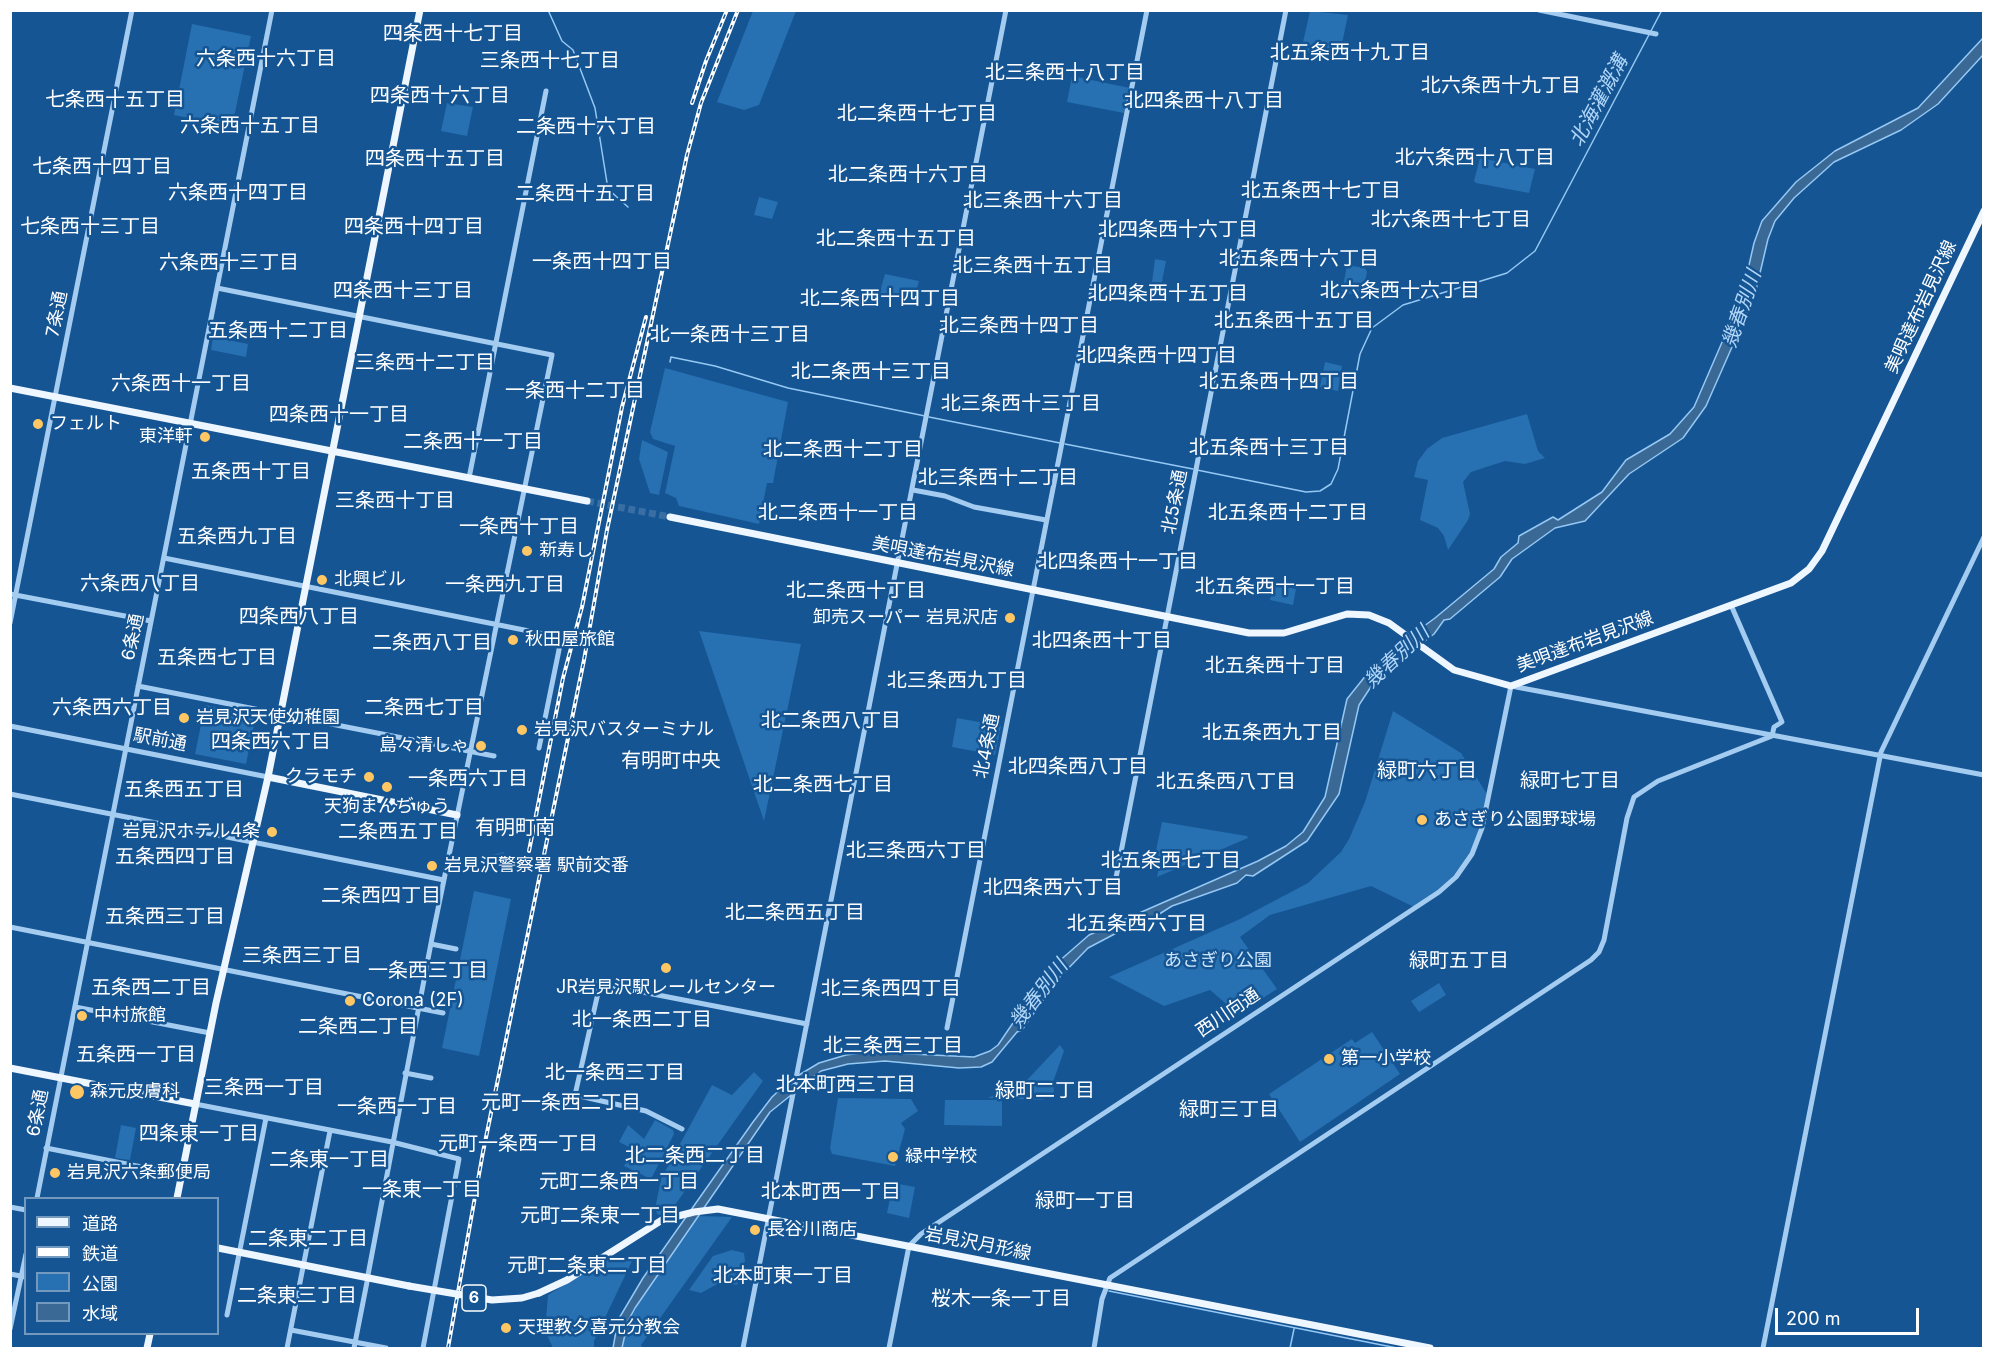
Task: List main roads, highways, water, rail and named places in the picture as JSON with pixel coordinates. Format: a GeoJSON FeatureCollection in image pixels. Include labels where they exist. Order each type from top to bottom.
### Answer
{"type":"FeatureCollection","features":[{"type":"Feature","properties":{"kind":"main road"},"geometry":{"type":"LineString","coordinates":[[177,1197],[223,969],[281,714],[420,10]]}},
{"type":"Feature","properties":{"kind":"main road","name":"美唄達布岩見沢線"},"geometry":{"type":"LineString","coordinates":[[670,517],[1261,635],[1284,633],[1353,613],[1372,615],[1464,675],[1511,686],[1791,583],[1805,573],[1819,556],[1983,211]]}},
{"type":"Feature","properties":{"kind":"main road"},"geometry":{"type":"LineString","coordinates":[[10,387],[586,501]]}},
{"type":"Feature","properties":{"kind":"main road"},"geometry":{"type":"LineString","coordinates":[[268,777],[457,815]]}},
{"type":"Feature","properties":{"kind":"main road"},"geometry":{"type":"LineString","coordinates":[[10,1068],[195,1104]]}},
{"type":"Feature","properties":{"kind":"main road","name":"岩見沢月形線"},"geometry":{"type":"LineString","coordinates":[[219,1248],[492,1300],[522,1298],[567,1280],[662,1220],[694,1212],[732,1211],[1430,1348]]}},
{"type":"Feature","properties":{"kind":"water","name":"幾春別川"},"geometry":{"type":"Polygon","coordinates":[[[1983,38],[1983,55],[1938,104],[1901,130],[1834,162],[1794,198],[1775,221],[1768,239],[1756,290],[1747,313],[1706,406],[1683,438],[1629,474],[1585,521],[1555,528],[1512,559],[1500,577],[1450,619],[1444,620],[1434,634],[1376,679],[1359,705],[1339,794],[1307,841],[1253,876],[1246,875],[1237,883],[1172,906],[1153,918],[1142,921],[1140,925],[1126,928],[1088,948],[1058,979],[1022,1030],[1017,1032],[992,1062],[981,1067],[959,1068],[885,1061],[848,1064],[821,1071],[770,1112],[635,1308],[628,1321],[622,1348],[613,1348],[618,1320],[643,1278],[753,1122],[772,1097],[789,1081],[819,1063],[846,1055],[869,1052],[974,1057],[990,1051],[998,1045],[1049,970],[1089,935],[1258,861],[1286,846],[1303,832],[1325,797],[1347,699],[1367,674],[1397,646],[1494,569],[1501,557],[1518,543],[1519,536],[1553,517],[1558,520],[1602,492],[1626,460],[1670,434],[1694,407],[1742,296],[1754,243],[1762,221],[1796,182],[1835,151],[1918,108],[1983,38]]]}},
{"type":"Feature","properties":{"kind":"waterway"},"geometry":{"type":"LineString","coordinates":[[548,10],[562,41],[573,50],[595,108],[608,189],[628,207]]}},
{"type":"Feature","properties":{"kind":"waterway","name":"北海灌漑溝"},"geometry":{"type":"LineString","coordinates":[[1197,470],[1306,492],[1320,491],[1331,484],[1338,469],[1360,354],[1372,328],[1403,305],[1507,273],[1535,251],[1662,10]]}},
{"type":"Feature","properties":{"kind":"waterway","name":"北海灌漑溝"},"geometry":{"type":"LineString","coordinates":[[670,362],[671,357],[715,366],[788,388],[925,416]]}},
{"type":"Feature","properties":{"kind":"waterway","name":"北海灌漑溝"},"geometry":{"type":"LineString","coordinates":[[929,417],[1060,443]]}},
{"type":"Feature","properties":{"kind":"waterway","name":"北海灌漑溝"},"geometry":{"type":"LineString","coordinates":[[1065,444],[1193,469]]}},
{"type":"Feature","properties":{"kind":"waterway"},"geometry":{"type":"LineString","coordinates":[[1109,1291],[1397,1348]]}},
{"type":"Feature","properties":{"kind":"waterway"},"geometry":{"type":"LineString","coordinates":[[1290,1348],[1294,1329]]}},
{"type":"Feature","properties":{"kind":"tunnel"},"geometry":{"type":"LineString","coordinates":[[587,501],[670,517]]}},
{"type":"Feature","properties":{"kind":"railway"},"geometry":{"type":"LineString","coordinates":[[692,103],[727,10]]}},
{"type":"Feature","properties":{"kind":"railway"},"geometry":{"type":"LineString","coordinates":[[448,1348],[483,1152],[584,660],[607,530],[687,155],[701,103],[738,10]]}},
{"type":"Feature","properties":{"kind":"railway"},"geometry":{"type":"LineString","coordinates":[[529,851],[563,678],[582,607],[622,407],[646,317]]}},
{"type":"Feature","properties":{"kind":"place","name":"フェルト"},"geometry":{"type":"Point","coordinates":[38,424]}},
{"type":"Feature","properties":{"kind":"place","name":"東洋軒"},"geometry":{"type":"Point","coordinates":[205,437]}},
{"type":"Feature","properties":{"kind":"place","name":"新寿し"},"geometry":{"type":"Point","coordinates":[527,551]}},
{"type":"Feature","properties":{"kind":"place","name":"北興ビル"},"geometry":{"type":"Point","coordinates":[322,580]}},
{"type":"Feature","properties":{"kind":"place","name":"卸売スーパー 岩見沢店"},"geometry":{"type":"Point","coordinates":[1010,618]}},
{"type":"Feature","properties":{"kind":"place","name":"秋田屋旅館"},"geometry":{"type":"Point","coordinates":[513,640]}},
{"type":"Feature","properties":{"kind":"place","name":"岩見沢天使幼稚園"},"geometry":{"type":"Point","coordinates":[184,718]}},
{"type":"Feature","properties":{"kind":"place","name":"岩見沢バスターミナル"},"geometry":{"type":"Point","coordinates":[522,730]}},
{"type":"Feature","properties":{"kind":"place","name":"島々清しゃ"},"geometry":{"type":"Point","coordinates":[481,746]}},
{"type":"Feature","properties":{"kind":"place","name":"クラモチ"},"geometry":{"type":"Point","coordinates":[369,777]}},
{"type":"Feature","properties":{"kind":"place","name":"天狗まんぢゅう"},"geometry":{"type":"Point","coordinates":[387,787]}},
{"type":"Feature","properties":{"kind":"place","name":"あさぎり公園野球場"},"geometry":{"type":"Point","coordinates":[1422,820]}},
{"type":"Feature","properties":{"kind":"place","name":"岩見沢ホテル4条"},"geometry":{"type":"Point","coordinates":[272,832]}},
{"type":"Feature","properties":{"kind":"place","name":"岩見沢警察署 駅前交番"},"geometry":{"type":"Point","coordinates":[432,866]}},
{"type":"Feature","properties":{"kind":"place","name":"JR岩見沢駅レールセンター"},"geometry":{"type":"Point","coordinates":[666,968]}},
{"type":"Feature","properties":{"kind":"place","name":"Corona (2F)"},"geometry":{"type":"Point","coordinates":[350,1001]}},
{"type":"Feature","properties":{"kind":"place","name":"中村旅館"},"geometry":{"type":"Point","coordinates":[82,1016]}},
{"type":"Feature","properties":{"kind":"place","name":"第一小学校"},"geometry":{"type":"Point","coordinates":[1329,1059]}},
{"type":"Feature","properties":{"kind":"place","name":"森元皮膚科"},"geometry":{"type":"Point","coordinates":[77,1092]}},
{"type":"Feature","properties":{"kind":"place","name":"緑中学校"},"geometry":{"type":"Point","coordinates":[893,1157]}},
{"type":"Feature","properties":{"kind":"place","name":"岩見沢六条郵便局"},"geometry":{"type":"Point","coordinates":[55,1173]}},
{"type":"Feature","properties":{"kind":"place","name":"長谷川商店"},"geometry":{"type":"Point","coordinates":[755,1230]}},
{"type":"Feature","properties":{"kind":"place","name":"天理教夕喜元分教会"},"geometry":{"type":"Point","coordinates":[506,1328]}},
{"type":"Feature","properties":{"kind":"district","name":"四条西十七丁目"},"geometry":{"type":"Point","coordinates":[453,34]}},
{"type":"Feature","properties":{"kind":"district","name":"北五条西十九丁目"},"geometry":{"type":"Point","coordinates":[1350,53]}},
{"type":"Feature","properties":{"kind":"district","name":"六条西十六丁目"},"geometry":{"type":"Point","coordinates":[266,59]}},
{"type":"Feature","properties":{"kind":"district","name":"三条西十七丁目"},"geometry":{"type":"Point","coordinates":[550,61]}},
{"type":"Feature","properties":{"kind":"district","name":"北三条西十八丁目"},"geometry":{"type":"Point","coordinates":[1065,73]}},
{"type":"Feature","properties":{"kind":"district","name":"北六条西十九丁目"},"geometry":{"type":"Point","coordinates":[1501,86]}},
{"type":"Feature","properties":{"kind":"district","name":"四条西十六丁目"},"geometry":{"type":"Point","coordinates":[440,96]}},
{"type":"Feature","properties":{"kind":"district","name":"七条西十五丁目"},"geometry":{"type":"Point","coordinates":[115,100]}},
{"type":"Feature","properties":{"kind":"district","name":"北四条西十八丁目"},"geometry":{"type":"Point","coordinates":[1204,101]}},
{"type":"Feature","properties":{"kind":"district","name":"北二条西十七丁目"},"geometry":{"type":"Point","coordinates":[917,114]}},
{"type":"Feature","properties":{"kind":"district","name":"六条西十五丁目"},"geometry":{"type":"Point","coordinates":[250,126]}},
{"type":"Feature","properties":{"kind":"district","name":"二条西十六丁目"},"geometry":{"type":"Point","coordinates":[586,127]}},
{"type":"Feature","properties":{"kind":"district","name":"北六条西十八丁目"},"geometry":{"type":"Point","coordinates":[1475,158]}},
{"type":"Feature","properties":{"kind":"district","name":"四条西十五丁目"},"geometry":{"type":"Point","coordinates":[435,159]}},
{"type":"Feature","properties":{"kind":"district","name":"七条西十四丁目"},"geometry":{"type":"Point","coordinates":[102,167]}},
{"type":"Feature","properties":{"kind":"district","name":"北二条西十六丁目"},"geometry":{"type":"Point","coordinates":[908,175]}},
{"type":"Feature","properties":{"kind":"district","name":"北五条西十七丁目"},"geometry":{"type":"Point","coordinates":[1321,191]}},
{"type":"Feature","properties":{"kind":"district","name":"六条西十四丁目"},"geometry":{"type":"Point","coordinates":[238,193]}},
{"type":"Feature","properties":{"kind":"district","name":"二条西十五丁目"},"geometry":{"type":"Point","coordinates":[585,194]}},
{"type":"Feature","properties":{"kind":"district","name":"北三条西十六丁目"},"geometry":{"type":"Point","coordinates":[1043,201]}},
{"type":"Feature","properties":{"kind":"district","name":"北六条西十七丁目"},"geometry":{"type":"Point","coordinates":[1451,220]}},
{"type":"Feature","properties":{"kind":"district","name":"七条西十三丁目"},"geometry":{"type":"Point","coordinates":[90,227]}},
{"type":"Feature","properties":{"kind":"district","name":"四条西十四丁目"},"geometry":{"type":"Point","coordinates":[414,227]}},
{"type":"Feature","properties":{"kind":"district","name":"北四条西十六丁目"},"geometry":{"type":"Point","coordinates":[1178,230]}},
{"type":"Feature","properties":{"kind":"district","name":"北二条西十五丁目"},"geometry":{"type":"Point","coordinates":[896,239]}},
{"type":"Feature","properties":{"kind":"district","name":"北五条西十六丁目"},"geometry":{"type":"Point","coordinates":[1299,259]}},
{"type":"Feature","properties":{"kind":"district","name":"一条西十四丁目"},"geometry":{"type":"Point","coordinates":[602,262]}},
{"type":"Feature","properties":{"kind":"district","name":"六条西十三丁目"},"geometry":{"type":"Point","coordinates":[229,263]}},
{"type":"Feature","properties":{"kind":"district","name":"北三条西十五丁目"},"geometry":{"type":"Point","coordinates":[1033,266]}},
{"type":"Feature","properties":{"kind":"district","name":"四条西十三丁目"},"geometry":{"type":"Point","coordinates":[403,291]}},
{"type":"Feature","properties":{"kind":"district","name":"北六条西十六丁目"},"geometry":{"type":"Point","coordinates":[1400,291]}},
{"type":"Feature","properties":{"kind":"district","name":"北四条西十五丁目"},"geometry":{"type":"Point","coordinates":[1168,294]}},
{"type":"Feature","properties":{"kind":"district","name":"北二条西十四丁目"},"geometry":{"type":"Point","coordinates":[880,299]}},
{"type":"Feature","properties":{"kind":"district","name":"北五条西十五丁目"},"geometry":{"type":"Point","coordinates":[1294,321]}},
{"type":"Feature","properties":{"kind":"district","name":"北三条西十四丁目"},"geometry":{"type":"Point","coordinates":[1019,326]}},
{"type":"Feature","properties":{"kind":"district","name":"五条西十二丁目"},"geometry":{"type":"Point","coordinates":[278,331]}},
{"type":"Feature","properties":{"kind":"district","name":"北一条西十三丁目"},"geometry":{"type":"Point","coordinates":[730,335]}},
{"type":"Feature","properties":{"kind":"district","name":"北四条西十四丁目"},"geometry":{"type":"Point","coordinates":[1157,356]}},
{"type":"Feature","properties":{"kind":"district","name":"三条西十二丁目"},"geometry":{"type":"Point","coordinates":[425,363]}},
{"type":"Feature","properties":{"kind":"district","name":"北二条西十三丁目"},"geometry":{"type":"Point","coordinates":[871,372]}},
{"type":"Feature","properties":{"kind":"district","name":"北五条西十四丁目"},"geometry":{"type":"Point","coordinates":[1279,382]}},
{"type":"Feature","properties":{"kind":"district","name":"六条西十一丁目"},"geometry":{"type":"Point","coordinates":[181,384]}},
{"type":"Feature","properties":{"kind":"district","name":"一条西十二丁目"},"geometry":{"type":"Point","coordinates":[575,391]}},
{"type":"Feature","properties":{"kind":"district","name":"北三条西十三丁目"},"geometry":{"type":"Point","coordinates":[1021,404]}},
{"type":"Feature","properties":{"kind":"district","name":"四条西十一丁目"},"geometry":{"type":"Point","coordinates":[339,415]}},
{"type":"Feature","properties":{"kind":"district","name":"二条西十一丁目"},"geometry":{"type":"Point","coordinates":[473,442]}},
{"type":"Feature","properties":{"kind":"district","name":"北五条西十三丁目"},"geometry":{"type":"Point","coordinates":[1269,448]}},
{"type":"Feature","properties":{"kind":"district","name":"北二条西十二丁目"},"geometry":{"type":"Point","coordinates":[843,450]}},
{"type":"Feature","properties":{"kind":"district","name":"五条西十丁目"},"geometry":{"type":"Point","coordinates":[251,472]}},
{"type":"Feature","properties":{"kind":"district","name":"北三条西十二丁目"},"geometry":{"type":"Point","coordinates":[998,478]}},
{"type":"Feature","properties":{"kind":"district","name":"三条西十丁目"},"geometry":{"type":"Point","coordinates":[395,501]}},
{"type":"Feature","properties":{"kind":"district","name":"北二条西十一丁目"},"geometry":{"type":"Point","coordinates":[838,513]}},
{"type":"Feature","properties":{"kind":"district","name":"北五条西十二丁目"},"geometry":{"type":"Point","coordinates":[1288,513]}},
{"type":"Feature","properties":{"kind":"district","name":"一条西十丁目"},"geometry":{"type":"Point","coordinates":[519,527]}},
{"type":"Feature","properties":{"kind":"district","name":"五条西九丁目"},"geometry":{"type":"Point","coordinates":[237,537]}},
{"type":"Feature","properties":{"kind":"district","name":"北四条西十一丁目"},"geometry":{"type":"Point","coordinates":[1118,562]}},
{"type":"Feature","properties":{"kind":"district","name":"六条西八丁目"},"geometry":{"type":"Point","coordinates":[140,584]}},
{"type":"Feature","properties":{"kind":"district","name":"一条西九丁目"},"geometry":{"type":"Point","coordinates":[505,585]}},
{"type":"Feature","properties":{"kind":"district","name":"北五条西十一丁目"},"geometry":{"type":"Point","coordinates":[1275,587]}},
{"type":"Feature","properties":{"kind":"district","name":"北二条西十丁目"},"geometry":{"type":"Point","coordinates":[856,591]}},
{"type":"Feature","properties":{"kind":"district","name":"四条西八丁目"},"geometry":{"type":"Point","coordinates":[299,617]}},
{"type":"Feature","properties":{"kind":"district","name":"北四条西十丁目"},"geometry":{"type":"Point","coordinates":[1102,641]}},
{"type":"Feature","properties":{"kind":"district","name":"二条西八丁目"},"geometry":{"type":"Point","coordinates":[432,643]}},
{"type":"Feature","properties":{"kind":"district","name":"五条西七丁目"},"geometry":{"type":"Point","coordinates":[217,658]}},
{"type":"Feature","properties":{"kind":"district","name":"北五条西十丁目"},"geometry":{"type":"Point","coordinates":[1275,666]}},
{"type":"Feature","properties":{"kind":"district","name":"北三条西九丁目"},"geometry":{"type":"Point","coordinates":[957,681]}},
{"type":"Feature","properties":{"kind":"district","name":"六条西六丁目"},"geometry":{"type":"Point","coordinates":[112,708]}},
{"type":"Feature","properties":{"kind":"district","name":"二条西七丁目"},"geometry":{"type":"Point","coordinates":[424,708]}},
{"type":"Feature","properties":{"kind":"district","name":"北二条西八丁目"},"geometry":{"type":"Point","coordinates":[831,721]}},
{"type":"Feature","properties":{"kind":"district","name":"北五条西九丁目"},"geometry":{"type":"Point","coordinates":[1272,733]}},
{"type":"Feature","properties":{"kind":"district","name":"四条西六丁目"},"geometry":{"type":"Point","coordinates":[271,742]}},
{"type":"Feature","properties":{"kind":"district","name":"有明町中央"},"geometry":{"type":"Point","coordinates":[671,761]}},
{"type":"Feature","properties":{"kind":"district","name":"北四条西八丁目"},"geometry":{"type":"Point","coordinates":[1078,767]}},
{"type":"Feature","properties":{"kind":"district","name":"緑町六丁目"},"geometry":{"type":"Point","coordinates":[1427,771]}},
{"type":"Feature","properties":{"kind":"district","name":"一条西六丁目"},"geometry":{"type":"Point","coordinates":[468,779]}},
{"type":"Feature","properties":{"kind":"district","name":"緑町七丁目"},"geometry":{"type":"Point","coordinates":[1570,781]}},
{"type":"Feature","properties":{"kind":"district","name":"北五条西八丁目"},"geometry":{"type":"Point","coordinates":[1226,782]}},
{"type":"Feature","properties":{"kind":"district","name":"北二条西七丁目"},"geometry":{"type":"Point","coordinates":[823,785]}},
{"type":"Feature","properties":{"kind":"district","name":"五条西五丁目"},"geometry":{"type":"Point","coordinates":[184,790]}},
{"type":"Feature","properties":{"kind":"district","name":"有明町南"},"geometry":{"type":"Point","coordinates":[515,828]}},
{"type":"Feature","properties":{"kind":"district","name":"二条西五丁目"},"geometry":{"type":"Point","coordinates":[398,832]}},
{"type":"Feature","properties":{"kind":"district","name":"北三条西六丁目"},"geometry":{"type":"Point","coordinates":[916,851]}},
{"type":"Feature","properties":{"kind":"district","name":"五条西四丁目"},"geometry":{"type":"Point","coordinates":[175,857]}},
{"type":"Feature","properties":{"kind":"district","name":"北五条西七丁目"},"geometry":{"type":"Point","coordinates":[1171,861]}},
{"type":"Feature","properties":{"kind":"district","name":"北四条西六丁目"},"geometry":{"type":"Point","coordinates":[1053,888]}},
{"type":"Feature","properties":{"kind":"district","name":"二条西四丁目"},"geometry":{"type":"Point","coordinates":[381,896]}},
{"type":"Feature","properties":{"kind":"district","name":"北二条西五丁目"},"geometry":{"type":"Point","coordinates":[795,913]}},
{"type":"Feature","properties":{"kind":"district","name":"五条西三丁目"},"geometry":{"type":"Point","coordinates":[165,917]}},
{"type":"Feature","properties":{"kind":"district","name":"北五条西六丁目"},"geometry":{"type":"Point","coordinates":[1137,924]}},
{"type":"Feature","properties":{"kind":"district","name":"三条西三丁目"},"geometry":{"type":"Point","coordinates":[302,956]}},
{"type":"Feature","properties":{"kind":"district","name":"緑町五丁目"},"geometry":{"type":"Point","coordinates":[1459,961]}},
{"type":"Feature","properties":{"kind":"district","name":"一条西三丁目"},"geometry":{"type":"Point","coordinates":[428,971]}},
{"type":"Feature","properties":{"kind":"district","name":"五条西二丁目"},"geometry":{"type":"Point","coordinates":[151,988]}},
{"type":"Feature","properties":{"kind":"district","name":"北三条西四丁目"},"geometry":{"type":"Point","coordinates":[891,989]}},
{"type":"Feature","properties":{"kind":"district","name":"北一条西二丁目"},"geometry":{"type":"Point","coordinates":[642,1020]}},
{"type":"Feature","properties":{"kind":"district","name":"二条西二丁目"},"geometry":{"type":"Point","coordinates":[358,1027]}},
{"type":"Feature","properties":{"kind":"district","name":"北三条西三丁目"},"geometry":{"type":"Point","coordinates":[893,1046]}},
{"type":"Feature","properties":{"kind":"district","name":"五条西一丁目"},"geometry":{"type":"Point","coordinates":[136,1055]}},
{"type":"Feature","properties":{"kind":"district","name":"北一条西三丁目"},"geometry":{"type":"Point","coordinates":[615,1073]}},
{"type":"Feature","properties":{"kind":"district","name":"北本町西三丁目"},"geometry":{"type":"Point","coordinates":[846,1085]}},
{"type":"Feature","properties":{"kind":"district","name":"三条西一丁目"},"geometry":{"type":"Point","coordinates":[264,1088]}},
{"type":"Feature","properties":{"kind":"district","name":"緑町二丁目"},"geometry":{"type":"Point","coordinates":[1045,1091]}},
{"type":"Feature","properties":{"kind":"district","name":"元町一条西二丁目"},"geometry":{"type":"Point","coordinates":[561,1103]}},
{"type":"Feature","properties":{"kind":"district","name":"一条西一丁目"},"geometry":{"type":"Point","coordinates":[397,1107]}},
{"type":"Feature","properties":{"kind":"district","name":"緑町三丁目"},"geometry":{"type":"Point","coordinates":[1229,1110]}},
{"type":"Feature","properties":{"kind":"district","name":"四条東一丁目"},"geometry":{"type":"Point","coordinates":[199,1134]}},
{"type":"Feature","properties":{"kind":"district","name":"元町一条西一丁目"},"geometry":{"type":"Point","coordinates":[518,1144]}},
{"type":"Feature","properties":{"kind":"district","name":"北二条西二丁目"},"geometry":{"type":"Point","coordinates":[695,1156]}},
{"type":"Feature","properties":{"kind":"district","name":"二条東一丁目"},"geometry":{"type":"Point","coordinates":[329,1160]}},
{"type":"Feature","properties":{"kind":"district","name":"元町二条西一丁目"},"geometry":{"type":"Point","coordinates":[619,1182]}},
{"type":"Feature","properties":{"kind":"district","name":"一条東一丁目"},"geometry":{"type":"Point","coordinates":[422,1190]}},
{"type":"Feature","properties":{"kind":"district","name":"北本町西一丁目"},"geometry":{"type":"Point","coordinates":[831,1192]}},
{"type":"Feature","properties":{"kind":"district","name":"緑町一丁目"},"geometry":{"type":"Point","coordinates":[1085,1201]}},
{"type":"Feature","properties":{"kind":"district","name":"元町二条東一丁目"},"geometry":{"type":"Point","coordinates":[600,1216]}},
{"type":"Feature","properties":{"kind":"district","name":"二条東二丁目"},"geometry":{"type":"Point","coordinates":[308,1239]}},
{"type":"Feature","properties":{"kind":"district","name":"元町二条東二丁目"},"geometry":{"type":"Point","coordinates":[587,1266]}},
{"type":"Feature","properties":{"kind":"district","name":"北本町東一丁目"},"geometry":{"type":"Point","coordinates":[783,1276]}},
{"type":"Feature","properties":{"kind":"district","name":"二条東三丁目"},"geometry":{"type":"Point","coordinates":[297,1296]}},
{"type":"Feature","properties":{"kind":"district","name":"桜木一条一丁目"},"geometry":{"type":"Point","coordinates":[1001,1299]}},
{"type":"Feature","properties":{"kind":"park label","name":"あさぎり公園"},"geometry":{"type":"Point","coordinates":[1218,961]}}]}
